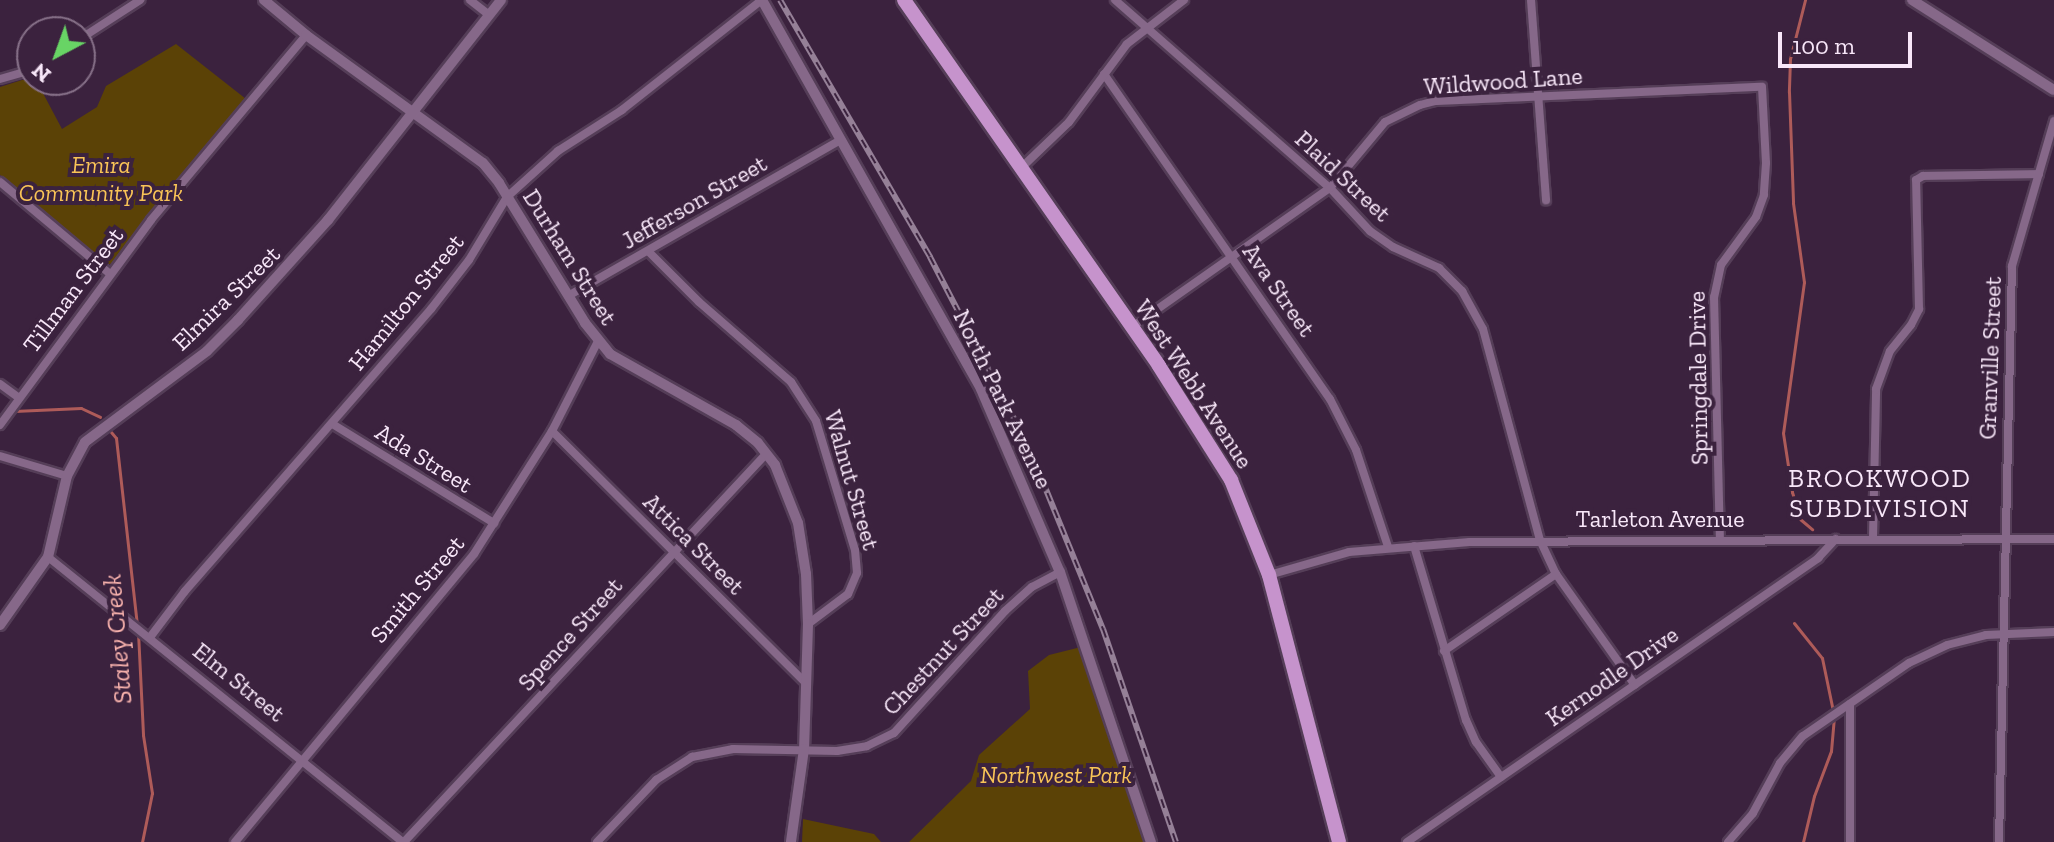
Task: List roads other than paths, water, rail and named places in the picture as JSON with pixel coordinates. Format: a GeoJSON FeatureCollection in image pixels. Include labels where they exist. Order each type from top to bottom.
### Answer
{"type":"FeatureCollection","features":[{"type":"Feature","properties":{"kind":"highway","name":"West Webb Avenue"},"geometry":{"type":"LineString","coordinates":[[904,0],[1132,327],[1223,464],[1244,507],[1269,575],[1339,842]]}},
{"type":"Feature","properties":{"kind":"street"},"geometry":{"type":"LineString","coordinates":[[96,29],[140,0]]}},
{"type":"Feature","properties":{"kind":"street"},"geometry":{"type":"LineString","coordinates":[[470,0],[489,15]]}},
{"type":"Feature","properties":{"kind":"street","name":"Elmira Street"},"geometry":{"type":"LineString","coordinates":[[0,625],[48,557],[67,476],[85,442],[207,351],[238,320],[307,246],[501,0]]}},
{"type":"Feature","properties":{"kind":"street","name":"North Park Avenue"},"geometry":{"type":"LineString","coordinates":[[762,0],[981,389],[1060,572],[1151,842]]}},
{"type":"Feature","properties":{"kind":"street","name":"Hamilton Street"},"geometry":{"type":"LineString","coordinates":[[151,636],[185,591],[334,425],[469,260],[507,197],[558,151],[622,110],[762,0]]}},
{"type":"Feature","properties":{"kind":"street","name":"Plaid Street"},"geometry":{"type":"LineString","coordinates":[[1115,0],[1330,188],[1370,231],[1393,247],[1439,268],[1470,304],[1493,364],[1540,540],[1556,574],[1635,685]]}},
{"type":"Feature","properties":{"kind":"street"},"geometry":{"type":"LineString","coordinates":[[1021,168],[1053,140],[1104,74],[1146,27],[1184,0]]}},
{"type":"Feature","properties":{"kind":"street"},"geometry":{"type":"LineString","coordinates":[[1531,0],[1546,200]]}},
{"type":"Feature","properties":{"kind":"street"},"geometry":{"type":"LineString","coordinates":[[1912,0],[2054,90]]}},
{"type":"Feature","properties":{"kind":"street","name":"Durham Street"},"geometry":{"type":"LineString","coordinates":[[267,1],[306,35],[483,163],[598,341],[621,361],[736,425],[766,454],[783,479],[798,523],[804,558],[808,624],[804,749],[791,842]]}},
{"type":"Feature","properties":{"kind":"street","name":"Tillman Street"},"geometry":{"type":"LineString","coordinates":[[0,425],[110,274],[306,35]]}},
{"type":"Feature","properties":{"kind":"street","name":"Ava Street"},"geometry":{"type":"LineString","coordinates":[[1104,74],[1343,422],[1388,547]]}},
{"type":"Feature","properties":{"kind":"street","name":"Wildwood Lane"},"geometry":{"type":"LineString","coordinates":[[1132,327],[1330,188],[1376,132],[1403,112],[1435,101],[1762,87]]}},
{"type":"Feature","properties":{"kind":"street","name":"Springdale Drive"},"geometry":{"type":"LineString","coordinates":[[1720,539],[1715,283],[1726,254],[1756,217],[1764,195],[1766,163],[1762,87]]}},
{"type":"Feature","properties":{"kind":"street","name":"Granville Street"},"geometry":{"type":"LineString","coordinates":[[1999,842],[2012,266],[2054,121]]}},
{"type":"Feature","properties":{"kind":"street","name":"Jefferson Street"},"geometry":{"type":"LineString","coordinates":[[568,296],[839,141]]}},
{"type":"Feature","properties":{"kind":"street"},"geometry":{"type":"LineString","coordinates":[[1873,538],[1876,389],[1890,351],[1911,325],[1919,309],[1916,180],[1923,176],[2039,174]]}},
{"type":"Feature","properties":{"kind":"street"},"geometry":{"type":"LineString","coordinates":[[0,182],[110,274]]}},
{"type":"Feature","properties":{"kind":"street","name":"Walnut Street"},"geometry":{"type":"LineString","coordinates":[[648,251],[699,302],[791,382],[816,421],[855,550],[857,573],[848,594],[808,624]]}},
{"type":"Feature","properties":{"kind":"street","name":"Smith Street"},"geometry":{"type":"LineString","coordinates":[[235,842],[474,554],[552,431],[598,341]]}},
{"type":"Feature","properties":{"kind":"street"},"geometry":{"type":"LineString","coordinates":[[0,384],[18,397]]}},
{"type":"Feature","properties":{"kind":"street","name":"Ada Street"},"geometry":{"type":"LineString","coordinates":[[334,425],[494,523]]}},
{"type":"Feature","properties":{"kind":"street","name":"Attica Street"},"geometry":{"type":"LineString","coordinates":[[552,431],[808,685]]}},
{"type":"Feature","properties":{"kind":"street","name":"Spence Street"},"geometry":{"type":"LineString","coordinates":[[403,842],[766,454]]}},
{"type":"Feature","properties":{"kind":"street"},"geometry":{"type":"LineString","coordinates":[[0,456],[67,476]]}},
{"type":"Feature","properties":{"kind":"street","name":"Kernodle Drive"},"geometry":{"type":"LineString","coordinates":[[1407,842],[1818,558],[1836,539]]}},
{"type":"Feature","properties":{"kind":"street","name":"Tarleton Avenue"},"geometry":{"type":"LineString","coordinates":[[1269,575],[1313,561],[1388,547],[1540,540],[2054,539]]}},
{"type":"Feature","properties":{"kind":"street"},"geometry":{"type":"LineString","coordinates":[[1414,546],[1466,720],[1476,742],[1501,777]]}},
{"type":"Feature","properties":{"kind":"street","name":"Elm Street"},"geometry":{"type":"LineString","coordinates":[[48,557],[151,636],[403,842]]}},
{"type":"Feature","properties":{"kind":"street","name":"Chestnut Street"},"geometry":{"type":"LineString","coordinates":[[597,842],[656,780],[692,757],[733,749],[854,748],[894,733],[1005,611],[1032,587],[1060,572]]}},
{"type":"Feature","properties":{"kind":"street"},"geometry":{"type":"LineString","coordinates":[[1444,651],[1556,574]]}},
{"type":"Feature","properties":{"kind":"street"},"geometry":{"type":"LineString","coordinates":[[1728,842],[1753,813],[1774,772],[1794,746],[1923,655],[1961,640],[2003,633],[2054,632]]}},
{"type":"Feature","properties":{"kind":"street"},"geometry":{"type":"LineString","coordinates":[[1850,704],[1850,842]]}},
{"type":"Feature","properties":{"kind":"waterway"},"geometry":{"type":"LineString","coordinates":[[1805,0],[1790,59],[1789,92],[1793,203],[1804,282],[1783,433],[1792,492],[1800,519],[1812,529]]}},
{"type":"Feature","properties":{"kind":"waterway","name":"Staley Creek"},"geometry":{"type":"LineString","coordinates":[[14,411],[81,408],[100,417]]}},
{"type":"Feature","properties":{"kind":"waterway","name":"Staley Creek"},"geometry":{"type":"LineString","coordinates":[[111,432],[116,438],[137,625]]}},
{"type":"Feature","properties":{"kind":"waterway"},"geometry":{"type":"LineString","coordinates":[[1794,623],[1822,658],[1833,711]]}},
{"type":"Feature","properties":{"kind":"waterway","name":"Staley Creek"},"geometry":{"type":"LineString","coordinates":[[138,632],[143,735],[152,793],[142,842]]}},
{"type":"Feature","properties":{"kind":"waterway"},"geometry":{"type":"LineString","coordinates":[[1803,842],[1814,796],[1831,751],[1834,719]]}},
{"type":"Feature","properties":{"kind":"railway"},"geometry":{"type":"LineString","coordinates":[[780,0],[930,257],[1027,443],[1103,629],[1176,842]]}},
{"type":"Feature","properties":{"kind":"district","name":"BROOKWOOD SUBDIVISION"},"geometry":{"type":"Point","coordinates":[1880,494]}},
{"type":"Feature","properties":{"kind":"park label","name":"Emira Community Park"},"geometry":{"type":"Point","coordinates":[101,179]}},
{"type":"Feature","properties":{"kind":"park label","name":"Northwest Park"},"geometry":{"type":"Point","coordinates":[1056,775]}}]}
